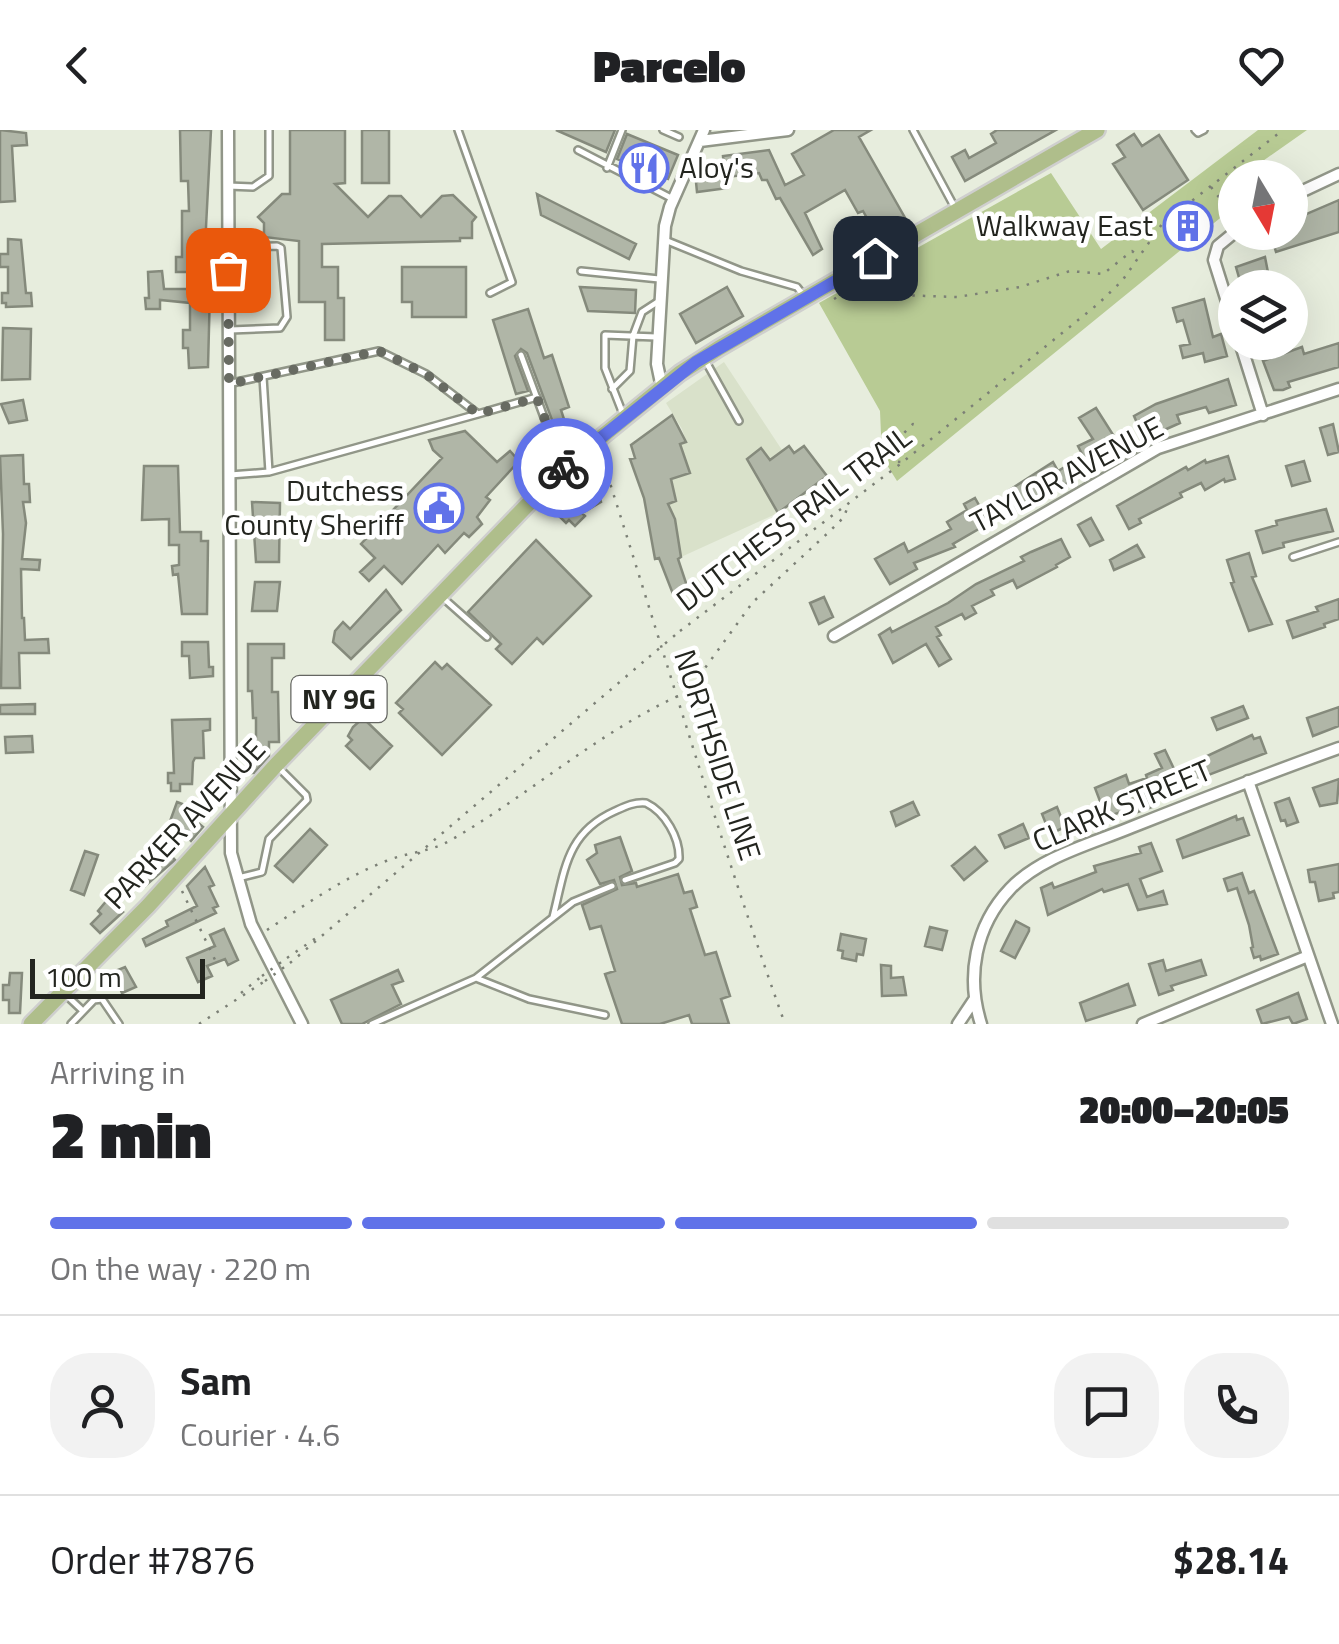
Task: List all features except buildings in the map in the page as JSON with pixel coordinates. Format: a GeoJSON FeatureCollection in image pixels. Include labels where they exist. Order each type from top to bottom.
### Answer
{"type":"FeatureCollection","features":[{"type":"Feature","properties":{"kind":"main road","name":"PARKER AVENUE"},"geometry":{"type":"LineString","coordinates":[[31,1024],[230,818],[276,764],[562,469],[596,440],[704,358],[1097,130]]}},
{"type":"Feature","properties":{"kind":"street"},"geometry":{"type":"LineString","coordinates":[[228,130],[230,818],[236,879],[256,937],[302,1024]]}},
{"type":"Feature","properties":{"kind":"street"},"geometry":{"type":"LineString","coordinates":[[662,388],[657,372],[658,337],[667,217],[702,136],[788,130]]}},
{"type":"Feature","properties":{"kind":"street"},"geometry":{"type":"LineString","coordinates":[[1308,189],[1339,174]]}},
{"type":"Feature","properties":{"kind":"street"},"geometry":{"type":"LineString","coordinates":[[1218,246],[1214,260],[1218,273]]}},
{"type":"Feature","properties":{"kind":"street"},"geometry":{"type":"LineString","coordinates":[[1246,360],[1263,414]]}},
{"type":"Feature","properties":{"kind":"street","name":"TAYLOR AVENUE"},"geometry":{"type":"LineString","coordinates":[[834,636],[1158,448],[1338,393]]}},
{"type":"Feature","properties":{"kind":"street","name":"CLARK STREET"},"geometry":{"type":"LineString","coordinates":[[981,1024],[974,1000],[976,956],[988,919],[1012,886],[1032,870],[1339,748]]}},
{"type":"Feature","properties":{"kind":"street"},"geometry":{"type":"LineString","coordinates":[[1248,781],[1332,1024]]}},
{"type":"Feature","properties":{"kind":"street"},"geometry":{"type":"LineString","coordinates":[[1143,1024],[1308,956]]}},
{"type":"Feature","properties":{"kind":"street"},"geometry":{"type":"LineString","coordinates":[[958,1024],[974,1000]]}},
{"type":"Feature","properties":{"kind":"lane"},"geometry":{"type":"LineString","coordinates":[[228,186],[254,187],[270,176],[269,130]]}},
{"type":"Feature","properties":{"kind":"lane"},"geometry":{"type":"LineString","coordinates":[[458,130],[512,282],[490,293]]}},
{"type":"Feature","properties":{"kind":"lane"},"geometry":{"type":"LineString","coordinates":[[607,168],[622,130]]}},
{"type":"Feature","properties":{"kind":"lane"},"geometry":{"type":"LineString","coordinates":[[663,130],[679,137]]}},
{"type":"Feature","properties":{"kind":"lane"},"geometry":{"type":"LineString","coordinates":[[913,130],[956,211]]}},
{"type":"Feature","properties":{"kind":"lane"},"geometry":{"type":"LineString","coordinates":[[1194,130],[1204,130]]}},
{"type":"Feature","properties":{"kind":"lane"},"geometry":{"type":"LineString","coordinates":[[578,150],[674,200]]}},
{"type":"Feature","properties":{"kind":"lane"},"geometry":{"type":"LineString","coordinates":[[664,240],[741,272],[797,287],[805,298]]}},
{"type":"Feature","properties":{"kind":"lane"},"geometry":{"type":"LineString","coordinates":[[228,247],[281,248],[287,317],[280,328],[228,330]]}},
{"type":"Feature","properties":{"kind":"lane"},"geometry":{"type":"LineString","coordinates":[[581,271],[662,280]]}},
{"type":"Feature","properties":{"kind":"lane"},"geometry":{"type":"LineString","coordinates":[[612,389],[630,371],[633,336],[642,312],[660,300]]}},
{"type":"Feature","properties":{"kind":"lane"},"geometry":{"type":"LineString","coordinates":[[624,417],[605,368],[604,335],[658,337]]}},
{"type":"Feature","properties":{"kind":"lane"},"geometry":{"type":"LineString","coordinates":[[229,384],[379,351],[426,374],[478,414]]}},
{"type":"Feature","properties":{"kind":"lane"},"geometry":{"type":"LineString","coordinates":[[521,356],[562,469]]}},
{"type":"Feature","properties":{"kind":"lane"},"geometry":{"type":"LineString","coordinates":[[704,358],[738,420]]}},
{"type":"Feature","properties":{"kind":"lane"},"geometry":{"type":"LineString","coordinates":[[263,377],[269,472]]}},
{"type":"Feature","properties":{"kind":"lane"},"geometry":{"type":"LineString","coordinates":[[230,475],[269,472],[537,398]]}},
{"type":"Feature","properties":{"kind":"lane"},"geometry":{"type":"LineString","coordinates":[[1293,557],[1339,542]]}},
{"type":"Feature","properties":{"kind":"lane"},"geometry":{"type":"LineString","coordinates":[[440,595],[488,637]]}},
{"type":"Feature","properties":{"kind":"lane"},"geometry":{"type":"LineString","coordinates":[[236,879],[262,872],[269,839],[305,804],[306,795],[276,764]]}},
{"type":"Feature","properties":{"kind":"lane"},"geometry":{"type":"LineString","coordinates":[[553,917],[570,849],[582,832],[595,820],[632,803],[646,802],[669,826],[679,859],[675,864],[625,880]]}},
{"type":"Feature","properties":{"kind":"lane"},"geometry":{"type":"LineString","coordinates":[[372,1024],[476,978],[581,897],[612,886]]}},
{"type":"Feature","properties":{"kind":"lane"},"geometry":{"type":"LineString","coordinates":[[476,978],[530,998],[605,1016]]}},
{"type":"Feature","properties":{"kind":"lane"},"geometry":{"type":"LineString","coordinates":[[64,993],[86,1011]]}},
{"type":"Feature","properties":{"kind":"lane"},"geometry":{"type":"LineString","coordinates":[[73,1023],[102,998],[119,1024]]}},
{"type":"Feature","properties":{"kind":"lane"},"geometry":{"type":"LineString","coordinates":[[86,1011],[86,1020]]}},
{"type":"Feature","properties":{"kind":"path","name":"DUTCHESS RAIL TRAIL"},"geometry":{"type":"LineString","coordinates":[[200,1024],[290,963],[680,631],[899,465],[1111,293],[1162,224],[1283,130]]}},
{"type":"Feature","properties":{"kind":"path"},"geometry":{"type":"LineString","coordinates":[[1210,186],[1218,196]]}},
{"type":"Feature","properties":{"kind":"path"},"geometry":{"type":"LineString","coordinates":[[834,299],[856,286],[870,294],[957,297],[1020,287],[1070,271],[1103,274],[1132,252],[1139,256]]}},
{"type":"Feature","properties":{"kind":"path"},"geometry":{"type":"LineString","coordinates":[[899,465],[902,435],[913,424],[919,424]]}},
{"type":"Feature","properties":{"kind":"path","name":"NORTHSIDE LINE"},"geometry":{"type":"LineString","coordinates":[[596,440],[784,1024]]}},
{"type":"Feature","properties":{"kind":"path"},"geometry":{"type":"LineString","coordinates":[[676,684],[705,668],[753,602],[844,518],[849,502]]}},
{"type":"Feature","properties":{"kind":"path"},"geometry":{"type":"LineString","coordinates":[[256,937],[349,878],[410,852],[438,848],[608,733],[680,696]]}},
{"type":"Feature","properties":{"kind":"path"},"geometry":{"type":"LineString","coordinates":[[175,876],[216,962]]}},
{"type":"Feature","properties":{"kind":"path","name":"DUTCHESS RAIL TRAIL"},"geometry":{"type":"LineString","coordinates":[[264,979],[287,958],[322,936]]}},
{"type":"Feature","properties":{"kind":"shaded area"},"geometry":{"type":"Polygon","coordinates":[[[724,362],[782,450],[789,446],[795,452],[804,446],[827,476],[778,513],[681,557],[675,519],[668,504],[676,500],[671,479],[689,473],[680,444],[686,442],[666,403],[724,362]]]}},
{"type":"Feature","properties":{"kind":"green space"},"geometry":{"type":"Polygon","coordinates":[[[1258,130],[1307,130],[1264,160],[1218,160],[1258,130]]]}},
{"type":"Feature","properties":{"kind":"green space"},"geometry":{"type":"Polygon","coordinates":[[[1218,160],[1218,220],[897,481],[882,457],[880,411],[819,303],[1051,173],[1101,249],[1218,160]]]}},
{"type":"Feature","properties":{"kind":"way so far"},"geometry":{"type":"LineString","coordinates":[[228,270],[229,384],[379,351],[426,374],[478,414],[537,398],[563,468]]}},
{"type":"Feature","properties":{"kind":"place","name":"Aloy's"},"geometry":{"type":"Point","coordinates":[644,168]}},
{"type":"Feature","properties":{"kind":"place","name":"Walkway East"},"geometry":{"type":"Point","coordinates":[1188,226]}},
{"type":"Feature","properties":{"kind":"place","name":"Dutchess County Sheriff"},"geometry":{"type":"Point","coordinates":[439,508]}},
{"type":"Feature","properties":{"kind":"route"},"geometry":{"type":"LineString","coordinates":[[563,468],[696,362],[875,258]]}}]}
